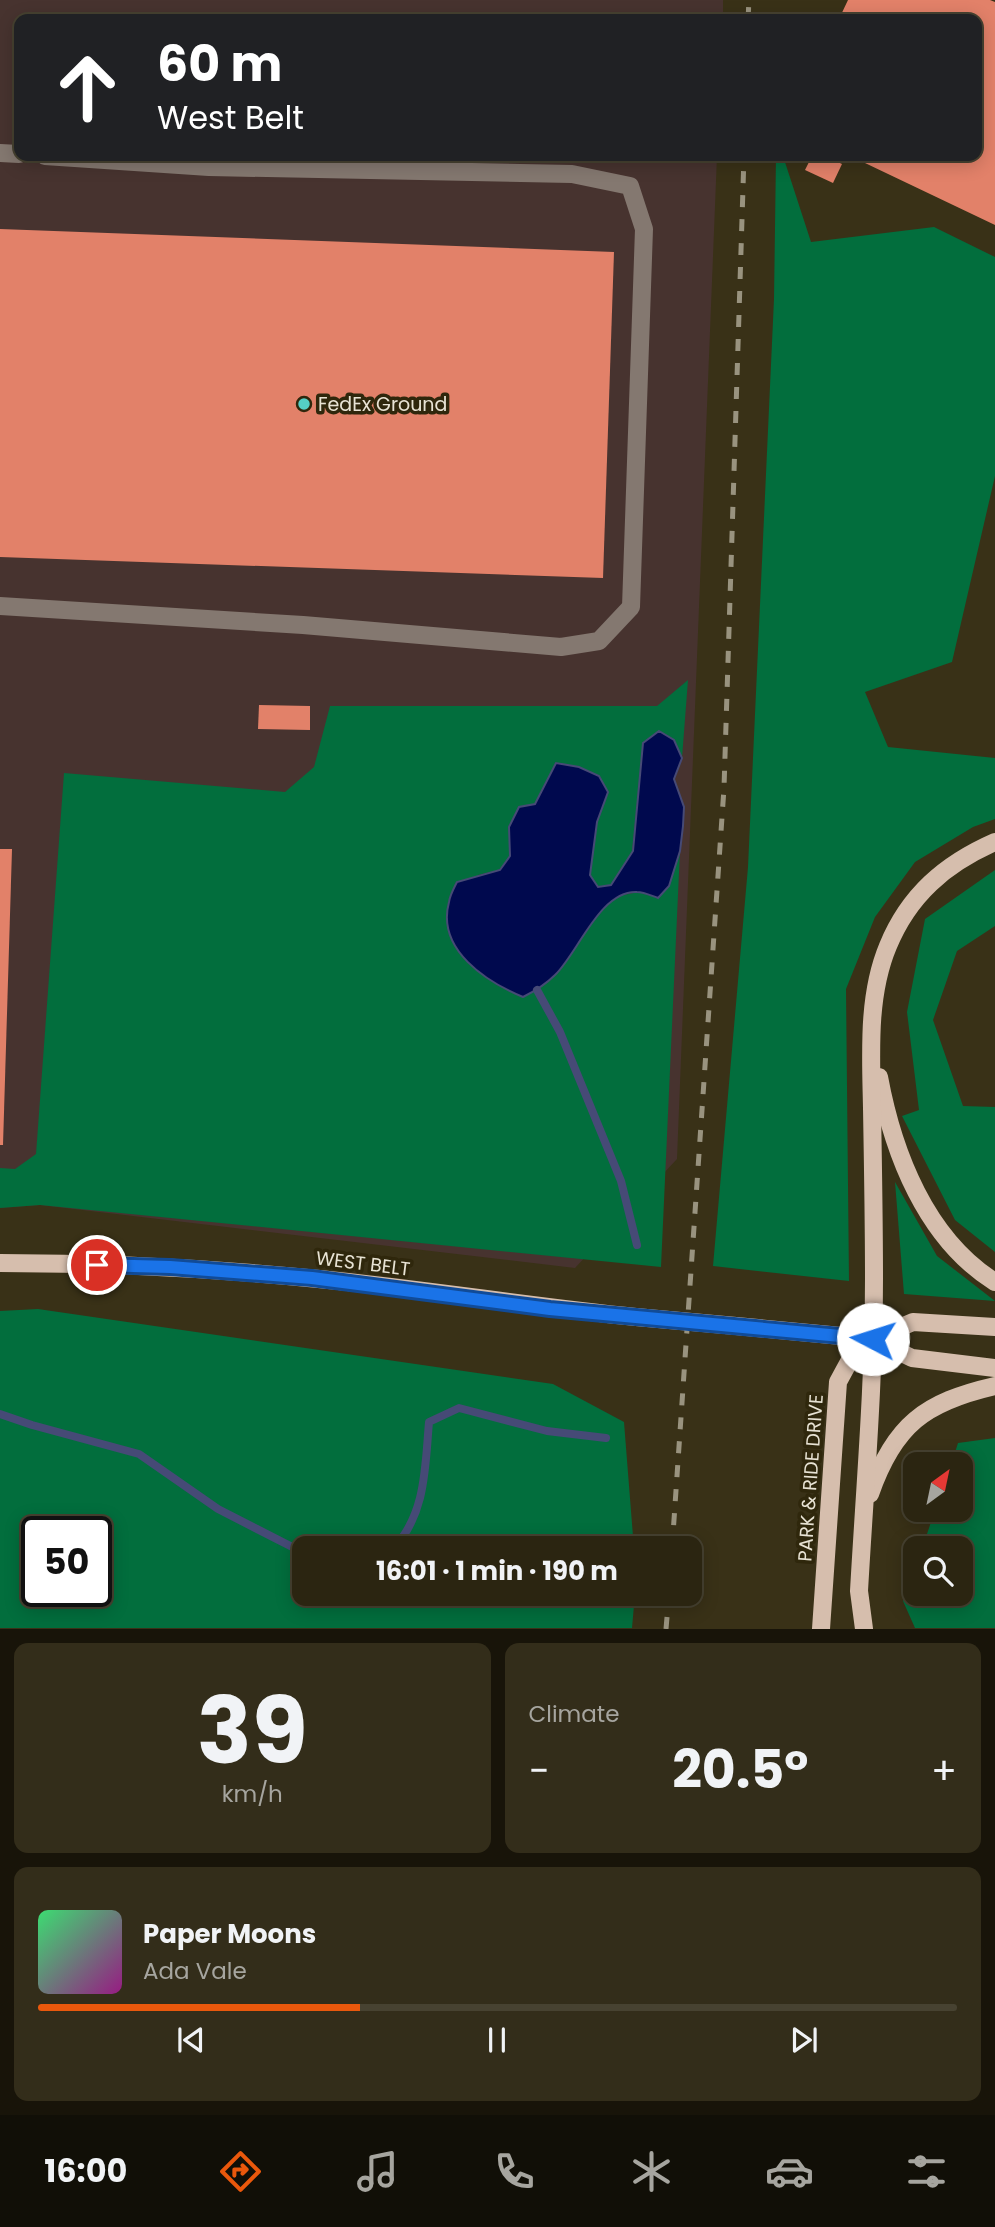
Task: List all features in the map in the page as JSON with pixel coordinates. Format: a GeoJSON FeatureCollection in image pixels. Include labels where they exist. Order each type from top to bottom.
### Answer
{"type":"FeatureCollection","features":[{"type":"Feature","properties":{"kind":"main road"},"geometry":{"type":"LineString","coordinates":[[864,1629],[859,1591],[873,1339],[873,1014],[878,978],[887,947],[901,918],[922,892],[945,869],[971,852],[995,842]]}},
{"type":"Feature","properties":{"kind":"main road"},"geometry":{"type":"LineString","coordinates":[[873,1014],[876,1056],[892,1131],[920,1200],[942,1232],[965,1258],[995,1282]]}},
{"type":"Feature","properties":{"kind":"main road","name":"WEST BELT"},"geometry":{"type":"LineString","coordinates":[[0,1264],[241,1271],[373,1285],[550,1309],[873,1339]]}},
{"type":"Feature","properties":{"kind":"main road"},"geometry":{"type":"LineString","coordinates":[[873,1339],[913,1322],[995,1327]]}},
{"type":"Feature","properties":{"kind":"main road"},"geometry":{"type":"LineString","coordinates":[[873,1339],[912,1358],[995,1368]]}},
{"type":"Feature","properties":{"kind":"main road","name":"PARK & RIDE DRIVE"},"geometry":{"type":"LineString","coordinates":[[821,1629],[838,1382],[851,1358],[873,1339]]}},
{"type":"Feature","properties":{"kind":"main road"},"geometry":{"type":"LineString","coordinates":[[864,1511],[885,1459],[899,1437],[916,1419],[940,1402],[995,1386]]}},
{"type":"Feature","properties":{"kind":"lane"},"geometry":{"type":"LineString","coordinates":[[0,607],[303,625],[561,647],[598,641],[631,607],[644,229],[630,186],[572,174],[209,167],[120,161]]}},
{"type":"Feature","properties":{"kind":"lane"},"geometry":{"type":"LineString","coordinates":[[857,1629],[859,1591]]}},
{"type":"Feature","properties":{"kind":"shaded area"},"geometry":{"type":"Polygon","coordinates":[[[0,0],[723,0],[723,14],[14,14],[14,161],[717,161],[677,1159],[575,1268],[40,1205],[0,1208],[0,0]]]}},
{"type":"Feature","properties":{"kind":"shaded area"},"geometry":{"type":"Polygon","coordinates":[[[659,731],[674,740],[682,758],[674,779],[684,807],[683,826],[680,851],[669,886],[658,898],[637,892],[624,894],[612,901],[555,975],[523,997],[494,983],[468,962],[450,935],[447,919],[449,902],[457,882],[500,870],[510,856],[509,827],[519,807],[535,804],[556,763],[579,767],[599,776],[608,792],[597,822],[590,875],[598,887],[611,885],[633,851],[643,743],[659,731]]]}},
{"type":"Feature","properties":{"kind":"green space"},"geometry":{"type":"Polygon","coordinates":[[[776,161],[785,161],[811,242],[934,227],[995,257],[995,476],[952,662],[865,692],[888,747],[995,758],[995,819],[973,827],[915,862],[875,917],[846,989],[849,1281],[713,1266],[748,867],[774,299],[776,161]]]}},
{"type":"Feature","properties":{"kind":"green space"},"geometry":{"type":"Polygon","coordinates":[[[688,680],[682,758],[674,740],[643,743],[632,852],[612,885],[598,887],[590,875],[597,822],[608,792],[557,763],[535,805],[519,808],[509,827],[510,856],[499,870],[478,875],[556,974],[599,913],[618,896],[669,886],[680,851],[661,1267],[40,1205],[0,1208],[0,1168],[15,1169],[36,1154],[64,773],[285,792],[314,767],[330,706],[657,706],[688,680]]]}},
{"type":"Feature","properties":{"kind":"green space"},"geometry":{"type":"Polygon","coordinates":[[[995,870],[995,926],[957,951],[933,1020],[963,1106],[995,1107],[995,1252],[955,1220],[902,1116],[919,1110],[907,1012],[925,919],[995,870]]]}},
{"type":"Feature","properties":{"kind":"green space"},"geometry":{"type":"Polygon","coordinates":[[[895,1182],[937,1256],[995,1301],[904,1294],[895,1182]]]}},
{"type":"Feature","properties":{"kind":"green space"},"geometry":{"type":"Polygon","coordinates":[[[38,1309],[553,1384],[624,1422],[633,1536],[292,1536],[292,1606],[634,1606],[632,1628],[0,1628],[0,1311],[38,1309]]]}},
{"type":"Feature","properties":{"kind":"green space"},"geometry":{"type":"Polygon","coordinates":[[[995,1438],[995,1628],[915,1628],[905,1606],[973,1606],[973,1536],[926,1536],[931,1522],[973,1522],[973,1452],[955,1452],[958,1443],[995,1438]]]}},
{"type":"Feature","properties":{"kind":"building"},"geometry":{"type":"Polygon","coordinates":[[[848,0],[995,2],[995,225],[865,163],[982,161],[982,14],[841,14],[848,0]]]}},
{"type":"Feature","properties":{"kind":"building"},"geometry":{"type":"Polygon","coordinates":[[[810,161],[836,161],[842,164],[833,183],[805,170],[810,161]]]}},
{"type":"Feature","properties":{"kind":"building","name":"FedEx Ground"},"geometry":{"type":"Polygon","coordinates":[[[0,229],[614,252],[603,578],[0,557],[0,229]]]}},
{"type":"Feature","properties":{"kind":"building"},"geometry":{"type":"Polygon","coordinates":[[[259,705],[310,706],[310,730],[258,729],[259,705]]]}},
{"type":"Feature","properties":{"kind":"building"},"geometry":{"type":"Polygon","coordinates":[[[0,849],[12,849],[3,1145],[0,1145],[0,849]]]}},
{"type":"Feature","properties":{"kind":"waterway"},"geometry":{"type":"LineString","coordinates":[[537,990],[560,1032],[621,1181],[637,1245]]}},
{"type":"Feature","properties":{"kind":"waterway"},"geometry":{"type":"LineString","coordinates":[[403,1536],[412,1521],[422,1490],[429,1422],[459,1408],[547,1431],[606,1438]]}},
{"type":"Feature","properties":{"kind":"waterway"},"geometry":{"type":"LineString","coordinates":[[0,1414],[139,1454],[218,1509],[292,1547]]}},
{"type":"Feature","properties":{"kind":"railway"},"geometry":{"type":"LineString","coordinates":[[748,14],[749,0]]}},
{"type":"Feature","properties":{"kind":"railway"},"geometry":{"type":"LineString","coordinates":[[673,1536],[724,788],[744,161]]}},
{"type":"Feature","properties":{"kind":"railway"},"geometry":{"type":"LineString","coordinates":[[666,1629],[668,1606]]}},
{"type":"Feature","properties":{"kind":"place","name":"FedEx Ground"},"geometry":{"type":"Point","coordinates":[304,404]}},
{"type":"Feature","properties":{"kind":"route"},"geometry":{"type":"LineString","coordinates":[[97,1265],[241,1271],[550,1309],[873,1339]]}}]}
